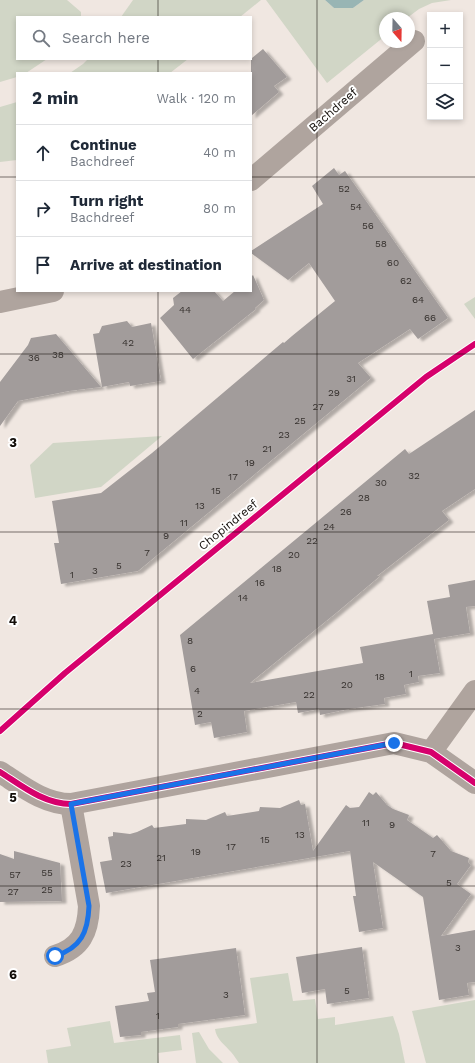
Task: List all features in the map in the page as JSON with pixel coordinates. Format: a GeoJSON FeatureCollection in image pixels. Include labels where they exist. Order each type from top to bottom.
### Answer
{"type":"FeatureCollection","features":[{"type":"Feature","properties":{"kind":"street","name":"Bachdreef"},"geometry":{"type":"LineString","coordinates":[[252,179],[406,48]]}},
{"type":"Feature","properties":{"kind":"street"},"geometry":{"type":"LineString","coordinates":[[0,302],[48,292]]}},
{"type":"Feature","properties":{"kind":"street"},"geometry":{"type":"LineString","coordinates":[[431,752],[475,691]]}},
{"type":"Feature","properties":{"kind":"street"},"geometry":{"type":"LineString","coordinates":[[0,772],[44,799],[60,804],[71,804],[394,743],[431,752],[475,783]]}},
{"type":"Feature","properties":{"kind":"street"},"geometry":{"type":"LineString","coordinates":[[55,956],[74,948],[84,935],[89,919],[89,906],[71,804]]}},
{"type":"Feature","properties":{"kind":"green space"},"geometry":{"type":"Polygon","coordinates":[[[0,0],[67,0],[81,12],[81,16],[16,16],[16,60],[46,60],[28,72],[16,72],[16,77],[0,82],[0,0]]]}},
{"type":"Feature","properties":{"kind":"green space"},"geometry":{"type":"Polygon","coordinates":[[[133,0],[261,0],[241,16],[122,16],[133,0]]]}},
{"type":"Feature","properties":{"kind":"green space"},"geometry":{"type":"Polygon","coordinates":[[[266,0],[325,0],[334,8],[353,8],[364,0],[451,0],[432,3],[415,12],[379,12],[379,41],[327,83],[266,0]]]}},
{"type":"Feature","properties":{"kind":"green space"},"geometry":{"type":"Polygon","coordinates":[[[87,60],[187,60],[171,72],[71,72],[87,60]]]}},
{"type":"Feature","properties":{"kind":"green space"},"geometry":{"type":"Polygon","coordinates":[[[16,102],[16,160],[0,162],[0,107],[16,102]]]}},
{"type":"Feature","properties":{"kind":"green space"},"geometry":{"type":"Polygon","coordinates":[[[475,297],[475,319],[464,304],[475,297]]]}},
{"type":"Feature","properties":{"kind":"green space"},"geometry":{"type":"Polygon","coordinates":[[[162,436],[101,487],[35,498],[30,465],[53,443],[162,436]]]}},
{"type":"Feature","properties":{"kind":"green space"},"geometry":{"type":"Polygon","coordinates":[[[288,973],[293,1001],[315,999],[318,1019],[335,1017],[335,1025],[393,1016],[399,1034],[405,1063],[239,1063],[219,1039],[215,1029],[257,1023],[250,978],[288,973]]]}},
{"type":"Feature","properties":{"kind":"green space"},"geometry":{"type":"Polygon","coordinates":[[[475,1000],[475,1063],[426,1063],[412,1011],[475,1000]]]}},
{"type":"Feature","properties":{"kind":"green space"},"geometry":{"type":"Polygon","coordinates":[[[110,1021],[114,1043],[180,1035],[182,1050],[158,1053],[159,1063],[48,1063],[46,1050],[71,1046],[67,1028],[110,1021]]]}},
{"type":"Feature","properties":{"kind":"green space"},"geometry":{"type":"Polygon","coordinates":[[[199,1032],[209,1049],[223,1063],[196,1063],[192,1033],[199,1032]]]}},
{"type":"Feature","properties":{"kind":"water"},"geometry":{"type":"Polygon","coordinates":[[[325,0],[364,0],[353,8],[334,8],[325,0]]]}},
{"type":"Feature","properties":{"kind":"building"},"geometry":{"type":"Polygon","coordinates":[[[263,49],[287,77],[274,86],[279,92],[252,115],[251,60],[263,49]]]}},
{"type":"Feature","properties":{"kind":"building"},"geometry":{"type":"Polygon","coordinates":[[[334,168],[339,175],[345,171],[448,318],[418,339],[410,329],[358,363],[371,378],[138,571],[61,584],[54,543],[59,543],[52,501],[101,493],[152,453],[283,342],[284,343],[335,301],[309,263],[288,280],[252,254],[252,250],[323,204],[312,186],[334,168]]]}},
{"type":"Feature","properties":{"kind":"building"},"geometry":{"type":"Polygon","coordinates":[[[253,275],[264,300],[255,308],[256,309],[193,359],[160,318],[174,305],[173,298],[181,292],[215,292],[223,301],[234,292],[252,292],[253,275]]]}},
{"type":"Feature","properties":{"kind":"building"},"geometry":{"type":"Polygon","coordinates":[[[127,321],[132,327],[151,323],[161,381],[130,386],[129,382],[102,387],[93,334],[99,333],[102,326],[127,321]]]}},
{"type":"Feature","properties":{"kind":"building"},"geometry":{"type":"Polygon","coordinates":[[[56,334],[101,387],[69,391],[18,401],[0,426],[0,382],[28,345],[31,338],[56,334]]]}},
{"type":"Feature","properties":{"kind":"building"},"geometry":{"type":"Polygon","coordinates":[[[475,410],[475,489],[442,511],[449,520],[377,576],[380,576],[250,683],[363,663],[360,647],[433,634],[427,601],[450,597],[448,585],[475,580],[475,606],[466,607],[470,633],[434,639],[440,673],[418,676],[419,682],[404,685],[406,694],[384,698],[385,704],[320,715],[319,709],[298,713],[296,702],[244,711],[247,732],[214,738],[211,722],[195,725],[180,635],[405,449],[409,454],[475,410]]]}},
{"type":"Feature","properties":{"kind":"building"},"geometry":{"type":"Polygon","coordinates":[[[369,792],[373,795],[376,792],[387,805],[409,815],[407,820],[433,838],[437,835],[451,851],[469,858],[468,862],[471,865],[457,884],[471,894],[441,936],[475,930],[475,982],[467,983],[469,995],[439,1000],[423,897],[373,862],[383,928],[359,932],[353,896],[356,896],[350,851],[106,893],[100,862],[112,860],[108,837],[113,836],[113,832],[130,834],[152,825],[154,828],[186,824],[186,819],[206,820],[225,812],[227,816],[259,811],[260,807],[280,808],[299,800],[301,805],[305,804],[313,851],[346,805],[350,808],[359,807],[369,792]]]}},
{"type":"Feature","properties":{"kind":"building"},"geometry":{"type":"Polygon","coordinates":[[[14,851],[60,863],[62,901],[0,902],[0,854],[14,859],[14,851]]]}},
{"type":"Feature","properties":{"kind":"building"},"geometry":{"type":"Polygon","coordinates":[[[362,947],[369,998],[327,1004],[325,989],[302,993],[296,957],[362,947]]]}},
{"type":"Feature","properties":{"kind":"building"},"geometry":{"type":"Polygon","coordinates":[[[236,948],[245,1015],[178,1024],[178,1027],[141,1032],[141,1035],[120,1037],[115,1006],[149,1001],[147,993],[155,992],[150,960],[236,948]]]}},
{"type":"Feature","properties":{"kind":"cycle path","name":"Chopindreef"},"geometry":{"type":"LineString","coordinates":[[0,731],[65,673],[426,377],[475,344]]}},
{"type":"Feature","properties":{"kind":"cycle path"},"geometry":{"type":"LineString","coordinates":[[0,772],[42,798],[71,804],[394,743],[431,752],[475,783]]}},
{"type":"Feature","properties":{"kind":"route"},"geometry":{"type":"LineString","coordinates":[[55,956],[74,948],[84,935],[89,919],[89,906],[71,804],[394,743]]}}]}
